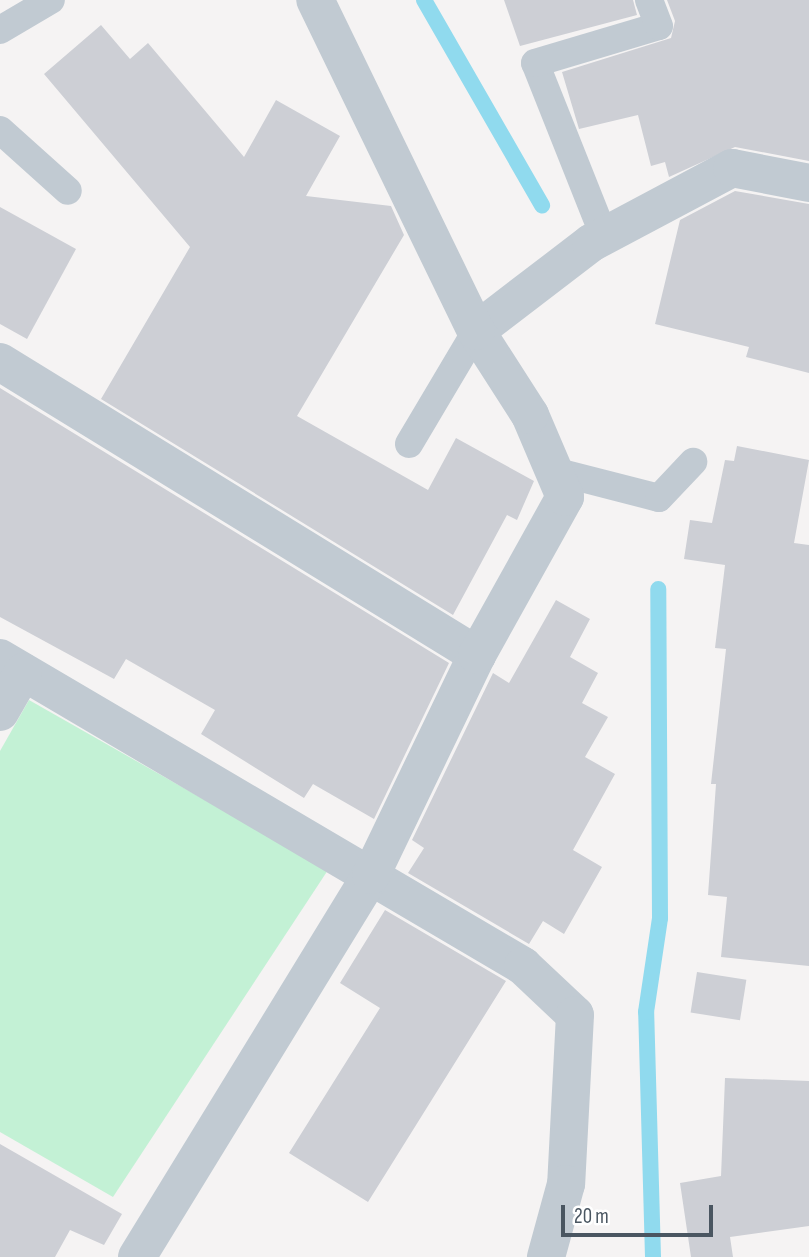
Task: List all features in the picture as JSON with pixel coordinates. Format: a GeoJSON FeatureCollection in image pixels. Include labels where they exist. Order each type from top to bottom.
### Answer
{"type":"FeatureCollection","features":[{"type":"Feature","properties":{"kind":"street"},"geometry":{"type":"LineString","coordinates":[[137,1257],[371,875],[477,655],[565,497],[530,415],[475,331],[314,0]]}},
{"type":"Feature","properties":{"kind":"street"},"geometry":{"type":"LineString","coordinates":[[475,331],[598,240],[732,168],[809,183]]}},
{"type":"Feature","properties":{"kind":"street"},"geometry":{"type":"LineString","coordinates":[[0,362],[477,655]]}},
{"type":"Feature","properties":{"kind":"street"},"geometry":{"type":"LineString","coordinates":[[0,712],[12,665],[523,966],[575,1015],[566,1184],[546,1257]]}},
{"type":"Feature","properties":{"kind":"lane"},"geometry":{"type":"LineString","coordinates":[[0,30],[51,0]]}},
{"type":"Feature","properties":{"kind":"lane"},"geometry":{"type":"LineString","coordinates":[[598,240],[535,63],[659,26],[649,0]]}},
{"type":"Feature","properties":{"kind":"lane"},"geometry":{"type":"LineString","coordinates":[[0,130],[68,191]]}},
{"type":"Feature","properties":{"kind":"lane"},"geometry":{"type":"LineString","coordinates":[[409,444],[475,331]]}},
{"type":"Feature","properties":{"kind":"lane"},"geometry":{"type":"LineString","coordinates":[[554,471],[659,498],[693,462]]}},
{"type":"Feature","properties":{"kind":"green space"},"geometry":{"type":"Polygon","coordinates":[[[29,700],[328,870],[113,1197],[0,1132],[0,751],[29,700]]]}},
{"type":"Feature","properties":{"kind":"building"},"geometry":{"type":"Polygon","coordinates":[[[504,0],[633,0],[637,15],[520,46],[504,0]]]}},
{"type":"Feature","properties":{"kind":"building"},"geometry":{"type":"Polygon","coordinates":[[[667,0],[809,0],[809,161],[735,147],[669,177],[665,162],[651,166],[638,115],[579,129],[562,72],[671,38],[675,21],[667,0]]]}},
{"type":"Feature","properties":{"kind":"building"},"geometry":{"type":"Polygon","coordinates":[[[101,25],[130,59],[148,43],[244,157],[276,100],[340,136],[306,196],[391,206],[404,235],[297,416],[428,490],[456,438],[534,481],[517,520],[507,515],[453,615],[101,399],[190,247],[44,74],[101,25]]]}},
{"type":"Feature","properties":{"kind":"building"},"geometry":{"type":"Polygon","coordinates":[[[735,191],[809,204],[809,373],[746,357],[749,347],[655,324],[680,220],[735,191]]]}},
{"type":"Feature","properties":{"kind":"building"},"geometry":{"type":"Polygon","coordinates":[[[0,207],[76,249],[27,339],[0,324],[0,207]]]}},
{"type":"Feature","properties":{"kind":"building"},"geometry":{"type":"Polygon","coordinates":[[[0,388],[449,663],[374,819],[313,784],[304,798],[201,734],[215,710],[126,659],[114,679],[0,617],[0,388]]]}},
{"type":"Feature","properties":{"kind":"building"},"geometry":{"type":"Polygon","coordinates":[[[737,446],[809,460],[794,543],[809,545],[809,966],[721,957],[727,897],[708,895],[716,784],[711,784],[726,649],[715,648],[725,565],[684,559],[690,520],[712,523],[725,460],[734,461],[737,446]]]}},
{"type":"Feature","properties":{"kind":"building"},"geometry":{"type":"Polygon","coordinates":[[[556,600],[590,619],[570,657],[598,673],[582,703],[608,717],[585,757],[615,774],[573,850],[602,867],[564,934],[543,921],[529,944],[408,873],[424,848],[412,840],[493,673],[509,683],[556,600]]]}},
{"type":"Feature","properties":{"kind":"building"},"geometry":{"type":"Polygon","coordinates":[[[385,910],[506,981],[368,1202],[289,1153],[380,1008],[340,983],[385,910]]]}},
{"type":"Feature","properties":{"kind":"building"},"geometry":{"type":"Polygon","coordinates":[[[697,972],[746,980],[740,1020],[691,1012],[697,972]]]}},
{"type":"Feature","properties":{"kind":"building"},"geometry":{"type":"Polygon","coordinates":[[[725,1078],[809,1081],[809,1226],[730,1237],[733,1257],[691,1257],[680,1183],[721,1176],[725,1078]]]}},
{"type":"Feature","properties":{"kind":"building"},"geometry":{"type":"Polygon","coordinates":[[[0,1144],[122,1214],[104,1245],[70,1230],[55,1257],[0,1257],[0,1144]]]}},
{"type":"Feature","properties":{"kind":"waterway"},"geometry":{"type":"LineString","coordinates":[[424,0],[542,205]]}},
{"type":"Feature","properties":{"kind":"waterway"},"geometry":{"type":"LineString","coordinates":[[653,1257],[646,1012],[660,918],[658,589]]}}]}
